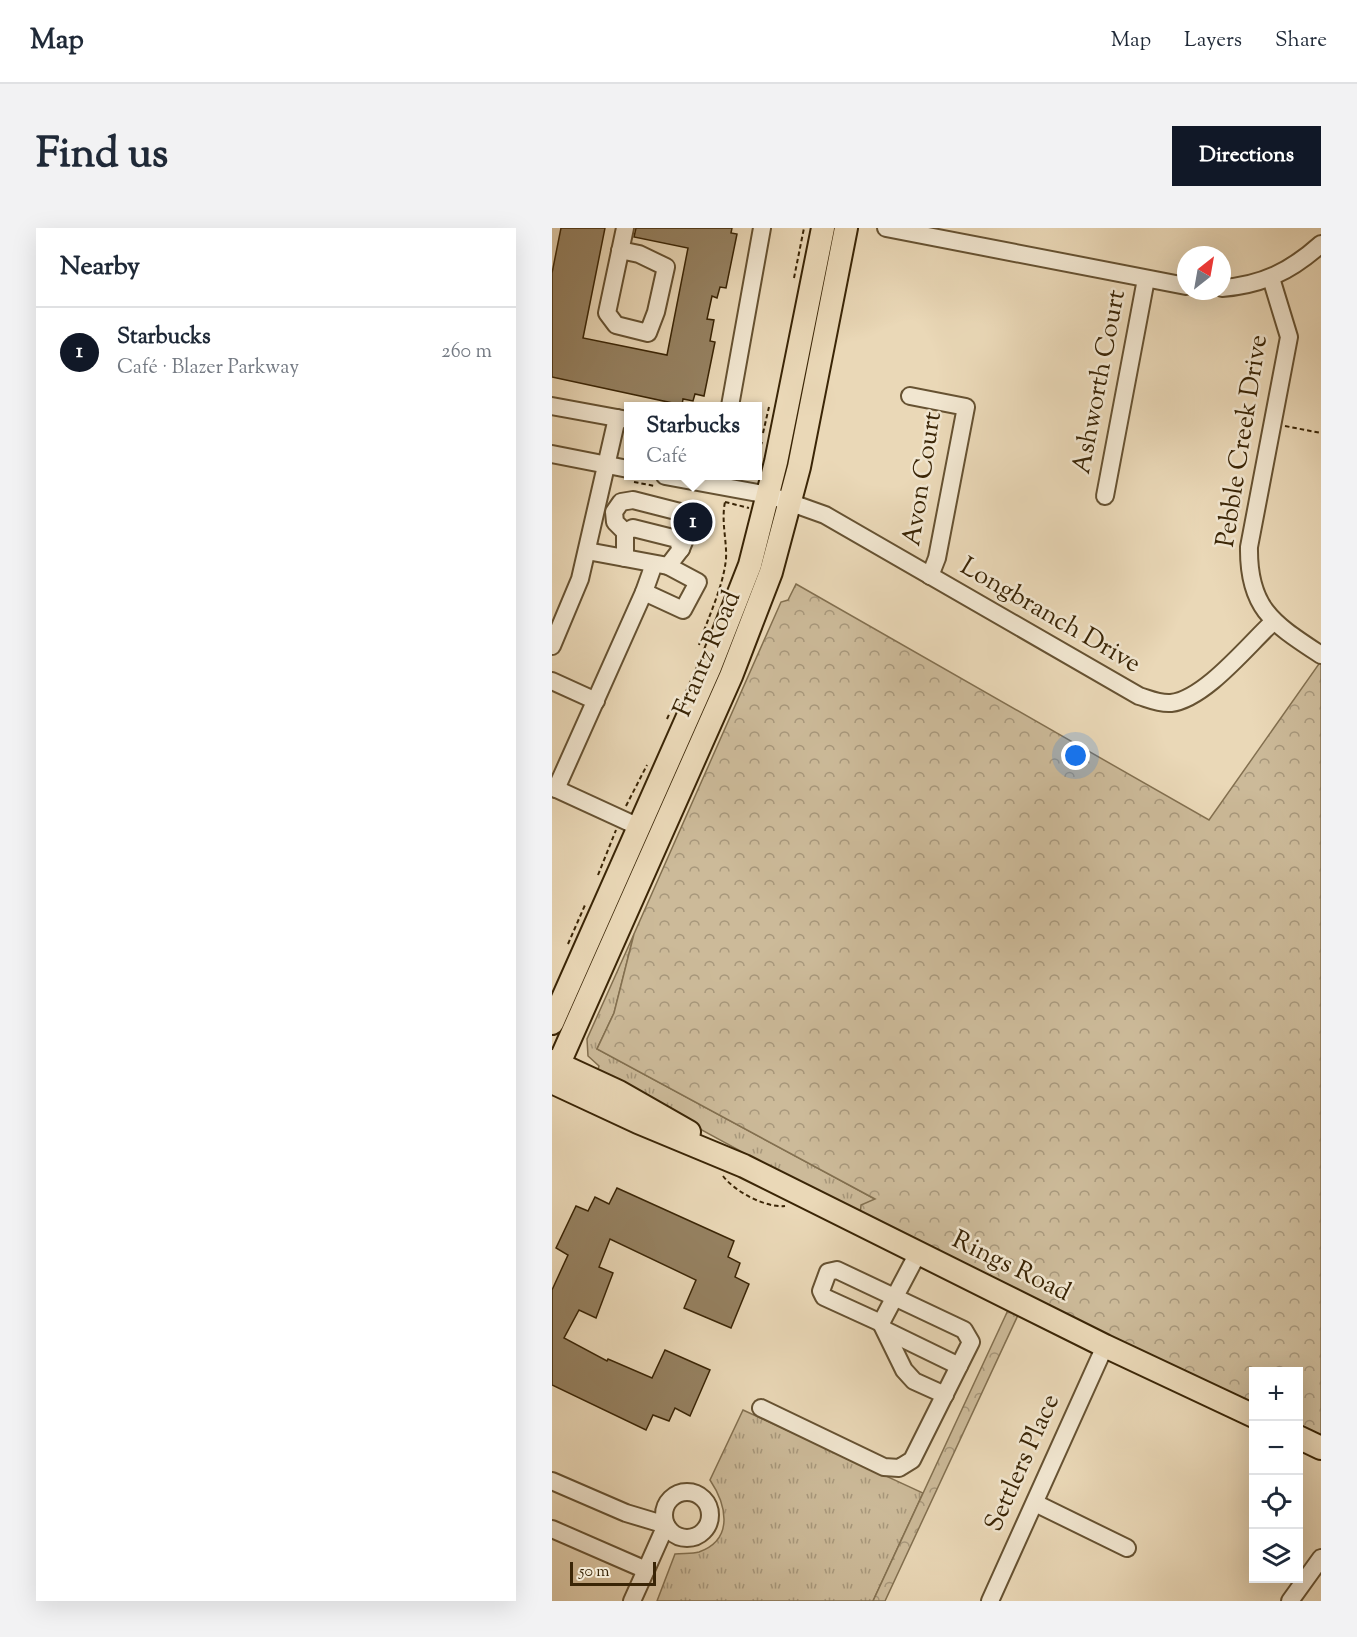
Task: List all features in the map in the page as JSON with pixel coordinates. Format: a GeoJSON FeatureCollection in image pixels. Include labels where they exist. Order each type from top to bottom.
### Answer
{"type":"FeatureCollection","features":[{"type":"Feature","properties":{"kind":"main road","name":"Frantz Road"},"geometry":{"type":"LineString","coordinates":[[552,1023],[630,823],[734,608],[761,530],[822,228]]}},
{"type":"Feature","properties":{"kind":"main road","name":"Frantz Road"},"geometry":{"type":"LineString","coordinates":[[554,1071],[759,607],[783,536],[846,228]]}},
{"type":"Feature","properties":{"kind":"main road"},"geometry":{"type":"LineString","coordinates":[[788,401],[791,501]]}},
{"type":"Feature","properties":{"kind":"main road"},"geometry":{"type":"LineString","coordinates":[[759,607],[774,512],[769,495]]}},
{"type":"Feature","properties":{"kind":"main road","name":"Rings Road"},"geometry":{"type":"LineString","coordinates":[[554,1071],[664,1116],[744,1166],[1105,1346],[1249,1414]]}},
{"type":"Feature","properties":{"kind":"main road"},"geometry":{"type":"LineString","coordinates":[[1303,1439],[1321,1448]]}},
{"type":"Feature","properties":{"kind":"street"},"geometry":{"type":"LineString","coordinates":[[620,250],[639,254],[666,267],[656,312],[648,333],[616,325],[607,313],[620,250],[625,228]]}},
{"type":"Feature","properties":{"kind":"street"},"geometry":{"type":"LineString","coordinates":[[731,402],[762,228]]}},
{"type":"Feature","properties":{"kind":"street"},"geometry":{"type":"LineString","coordinates":[[886,228],[957,235],[1177,284]]}},
{"type":"Feature","properties":{"kind":"street"},"geometry":{"type":"LineString","coordinates":[[1231,286],[1271,279],[1296,265],[1321,244]]}},
{"type":"Feature","properties":{"kind":"street","name":"Ashworth Court"},"geometry":{"type":"LineString","coordinates":[[1105,496],[1146,279]]}},
{"type":"Feature","properties":{"kind":"street","name":"Pebble Creek Drive"},"geometry":{"type":"LineString","coordinates":[[1271,279],[1289,337],[1250,547],[1249,570],[1256,595],[1273,622],[1321,655]]}},
{"type":"Feature","properties":{"kind":"street","name":"Avon Court"},"geometry":{"type":"LineString","coordinates":[[910,396],[966,407],[937,558],[930,576]]}},
{"type":"Feature","properties":{"kind":"street"},"geometry":{"type":"LineString","coordinates":[[552,406],[623,419],[606,470],[580,579],[552,646]]}},
{"type":"Feature","properties":{"kind":"street"},"geometry":{"type":"LineString","coordinates":[[552,454],[606,470],[624,468]]}},
{"type":"Feature","properties":{"kind":"street","name":"Longbranch Drive"},"geometry":{"type":"LineString","coordinates":[[665,482],[769,495],[825,515],[1139,696],[1160,703],[1181,701],[1201,690],[1273,622]]}},
{"type":"Feature","properties":{"kind":"street"},"geometry":{"type":"LineString","coordinates":[[625,558],[625,532],[615,522],[614,512],[621,502],[633,500],[680,512],[686,516],[690,526],[681,549],[661,565],[644,592],[596,701],[554,788],[630,823]]}},
{"type":"Feature","properties":{"kind":"street"},"geometry":{"type":"LineString","coordinates":[[625,532],[633,528],[677,539],[681,549]]}},
{"type":"Feature","properties":{"kind":"street"},"geometry":{"type":"LineString","coordinates":[[587,551],[661,565],[698,582],[683,610],[644,592]]}},
{"type":"Feature","properties":{"kind":"street"},"geometry":{"type":"LineString","coordinates":[[552,681],[596,701]]}},
{"type":"Feature","properties":{"kind":"street"},"geometry":{"type":"LineString","coordinates":[[918,1253],[883,1326],[904,1370],[914,1381],[945,1395]]}},
{"type":"Feature","properties":{"kind":"street"},"geometry":{"type":"LineString","coordinates":[[761,1408],[884,1467],[899,1468],[912,1460],[945,1395],[971,1342],[964,1330],[837,1270],[828,1272],[821,1291],[824,1297],[959,1366]]}},
{"type":"Feature","properties":{"kind":"street","name":"Settlers Place"},"geometry":{"type":"LineString","coordinates":[[990,1601],[1105,1346]]}},
{"type":"Feature","properties":{"kind":"street"},"geometry":{"type":"LineString","coordinates":[[552,1480],[626,1513],[666,1525],[632,1601]]}},
{"type":"Feature","properties":{"kind":"street"},"geometry":{"type":"LineString","coordinates":[[1035,1503],[1127,1548]]}},
{"type":"Feature","properties":{"kind":"street"},"geometry":{"type":"LineString","coordinates":[[552,1529],[645,1569]]}},
{"type":"Feature","properties":{"kind":"street"},"geometry":{"type":"LineString","coordinates":[[1290,1601],[1321,1558]]}},
{"type":"Feature","properties":{"kind":"path"},"geometry":{"type":"LineString","coordinates":[[1273,424],[1321,433]]}},
{"type":"Feature","properties":{"kind":"path"},"geometry":{"type":"LineString","coordinates":[[606,470],[624,474]]}},
{"type":"Feature","properties":{"kind":"path"},"geometry":{"type":"LineString","coordinates":[[697,651],[722,578],[726,557],[722,517],[725,502],[746,507]]}},
{"type":"Feature","properties":{"kind":"path"},"geometry":{"type":"LineString","coordinates":[[666,721],[679,693]]}},
{"type":"Feature","properties":{"kind":"path"},"geometry":{"type":"LineString","coordinates":[[597,876],[630,823],[649,760]]}},
{"type":"Feature","properties":{"kind":"path"},"geometry":{"type":"LineString","coordinates":[[567,948],[589,896]]}},
{"type":"Feature","properties":{"kind":"green space"},"geometry":{"type":"Polygon","coordinates":[[[796,584],[1209,820],[1321,661],[1321,1440],[1303,1431],[1303,1367],[1249,1367],[1249,1406],[860,1216],[861,1205],[875,1199],[597,1049],[614,1013],[634,934],[781,602],[788,600],[796,584]]]}},
{"type":"Feature","properties":{"kind":"green space"},"geometry":{"type":"Polygon","coordinates":[[[634,934],[614,1013],[597,1049],[875,1199],[860,1216],[597,1073],[599,1066],[588,1056],[587,1039],[634,934]]]}},
{"type":"Feature","properties":{"kind":"green space"},"geometry":{"type":"Polygon","coordinates":[[[1009,1308],[1019,1313],[885,1601],[873,1601],[1009,1308]]]}},
{"type":"Feature","properties":{"kind":"green space"},"geometry":{"type":"Polygon","coordinates":[[[743,1410],[923,1493],[873,1601],[657,1601],[675,1554],[699,1552],[718,1539],[723,1530],[723,1510],[716,1489],[710,1480],[743,1410]]]}},
{"type":"Feature","properties":{"kind":"building"},"geometry":{"type":"Polygon","coordinates":[[[561,228],[605,228],[583,338],[667,355],[688,248],[634,237],[636,228],[732,228],[731,233],[737,234],[726,288],[720,287],[717,298],[712,296],[707,319],[714,320],[710,341],[715,342],[704,396],[695,394],[693,401],[683,399],[682,402],[668,402],[552,377],[552,273],[561,228]]]}},
{"type":"Feature","properties":{"kind":"building"},"geometry":{"type":"Polygon","coordinates":[[[617,1188],[734,1241],[728,1257],[740,1263],[735,1277],[749,1284],[731,1328],[684,1308],[696,1280],[610,1239],[599,1267],[613,1273],[596,1318],[579,1310],[564,1338],[607,1361],[608,1359],[652,1378],[665,1350],[710,1370],[690,1416],[675,1408],[669,1421],[653,1415],[646,1430],[552,1385],[552,1290],[568,1255],[556,1248],[576,1206],[588,1211],[595,1197],[609,1204],[617,1188]]]}},
{"type":"Feature","properties":{"kind":"place","name":"Starbucks"},"geometry":{"type":"Point","coordinates":[693,522]}}]}
